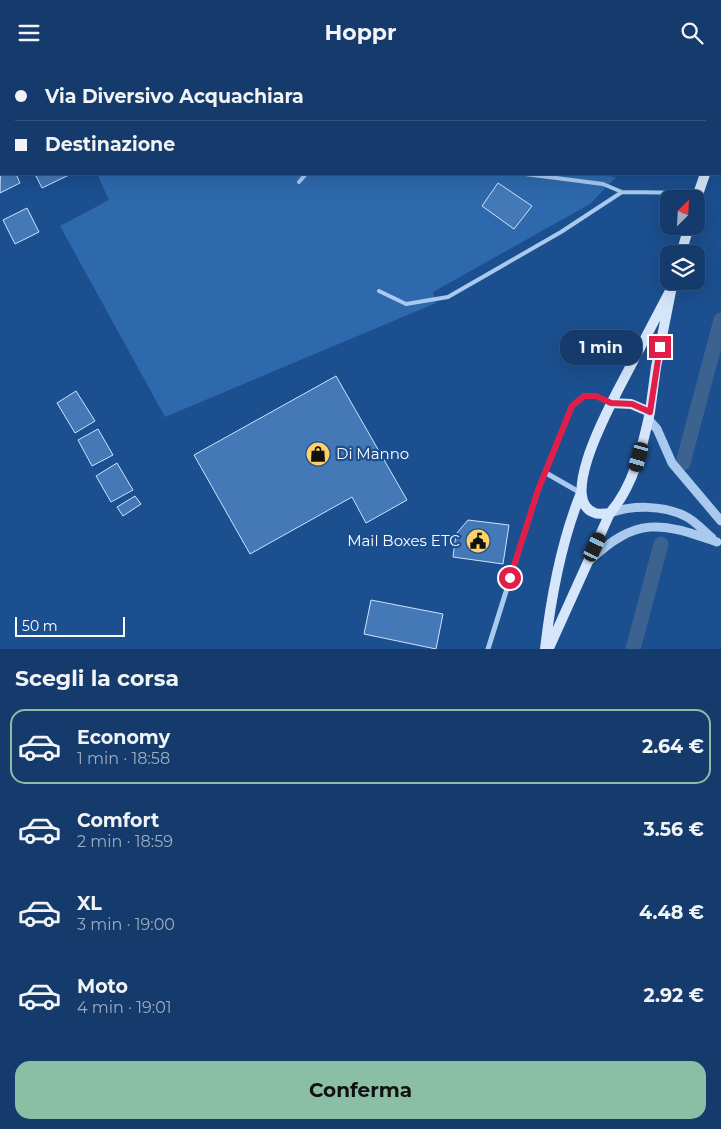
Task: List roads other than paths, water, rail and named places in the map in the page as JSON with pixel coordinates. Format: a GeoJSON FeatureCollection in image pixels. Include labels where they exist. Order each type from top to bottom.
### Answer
{"type":"FeatureCollection","features":[{"type":"Feature","properties":{"kind":"main road"},"geometry":{"type":"LineString","coordinates":[[699,190],[704,175]]}},
{"type":"Feature","properties":{"kind":"main road"},"geometry":{"type":"LineString","coordinates":[[547,649],[560,566],[572,514],[581,493],[583,474],[593,441],[669,290]]}},
{"type":"Feature","properties":{"kind":"main road"},"geometry":{"type":"LineString","coordinates":[[547,649],[610,513],[622,500],[634,472],[649,416],[671,290]]}},
{"type":"Feature","properties":{"kind":"main road"},"geometry":{"type":"LineString","coordinates":[[611,403],[632,404],[649,416]]}},
{"type":"Feature","properties":{"kind":"main road"},"geometry":{"type":"LineString","coordinates":[[581,493],[588,508],[595,514],[610,513]]}},
{"type":"Feature","properties":{"kind":"street"},"geometry":{"type":"LineString","coordinates":[[488,649],[538,490],[572,406],[584,396],[596,396],[611,403]]}},
{"type":"Feature","properties":{"kind":"street"},"geometry":{"type":"LineString","coordinates":[[649,416],[672,463],[721,521]]}},
{"type":"Feature","properties":{"kind":"street"},"geometry":{"type":"LineString","coordinates":[[546,473],[581,493]]}},
{"type":"Feature","properties":{"kind":"street"},"geometry":{"type":"LineString","coordinates":[[610,513],[625,508],[661,509],[686,516],[720,543]]}},
{"type":"Feature","properties":{"kind":"street"},"geometry":{"type":"LineString","coordinates":[[589,561],[607,543],[635,529],[651,526],[672,527],[720,543]]}},
{"type":"Feature","properties":{"kind":"lane"},"geometry":{"type":"LineString","coordinates":[[299,182],[305,175]]}},
{"type":"Feature","properties":{"kind":"lane"},"geometry":{"type":"LineString","coordinates":[[533,175],[603,184],[622,192],[660,194]]}},
{"type":"Feature","properties":{"kind":"lane"},"geometry":{"type":"LineString","coordinates":[[379,291],[406,304],[448,297],[561,232],[622,192]]}},
{"type":"Feature","properties":{"kind":"waterway"},"geometry":{"type":"LineString","coordinates":[[683,463],[721,320]]}},
{"type":"Feature","properties":{"kind":"waterway"},"geometry":{"type":"LineString","coordinates":[[633,649],[661,544]]}},
{"type":"Feature","properties":{"kind":"place","name":"Di Manno"},"geometry":{"type":"Point","coordinates":[318,454]}},
{"type":"Feature","properties":{"kind":"place","name":"Mail Boxes ETC"},"geometry":{"type":"Point","coordinates":[478,541]}}]}
